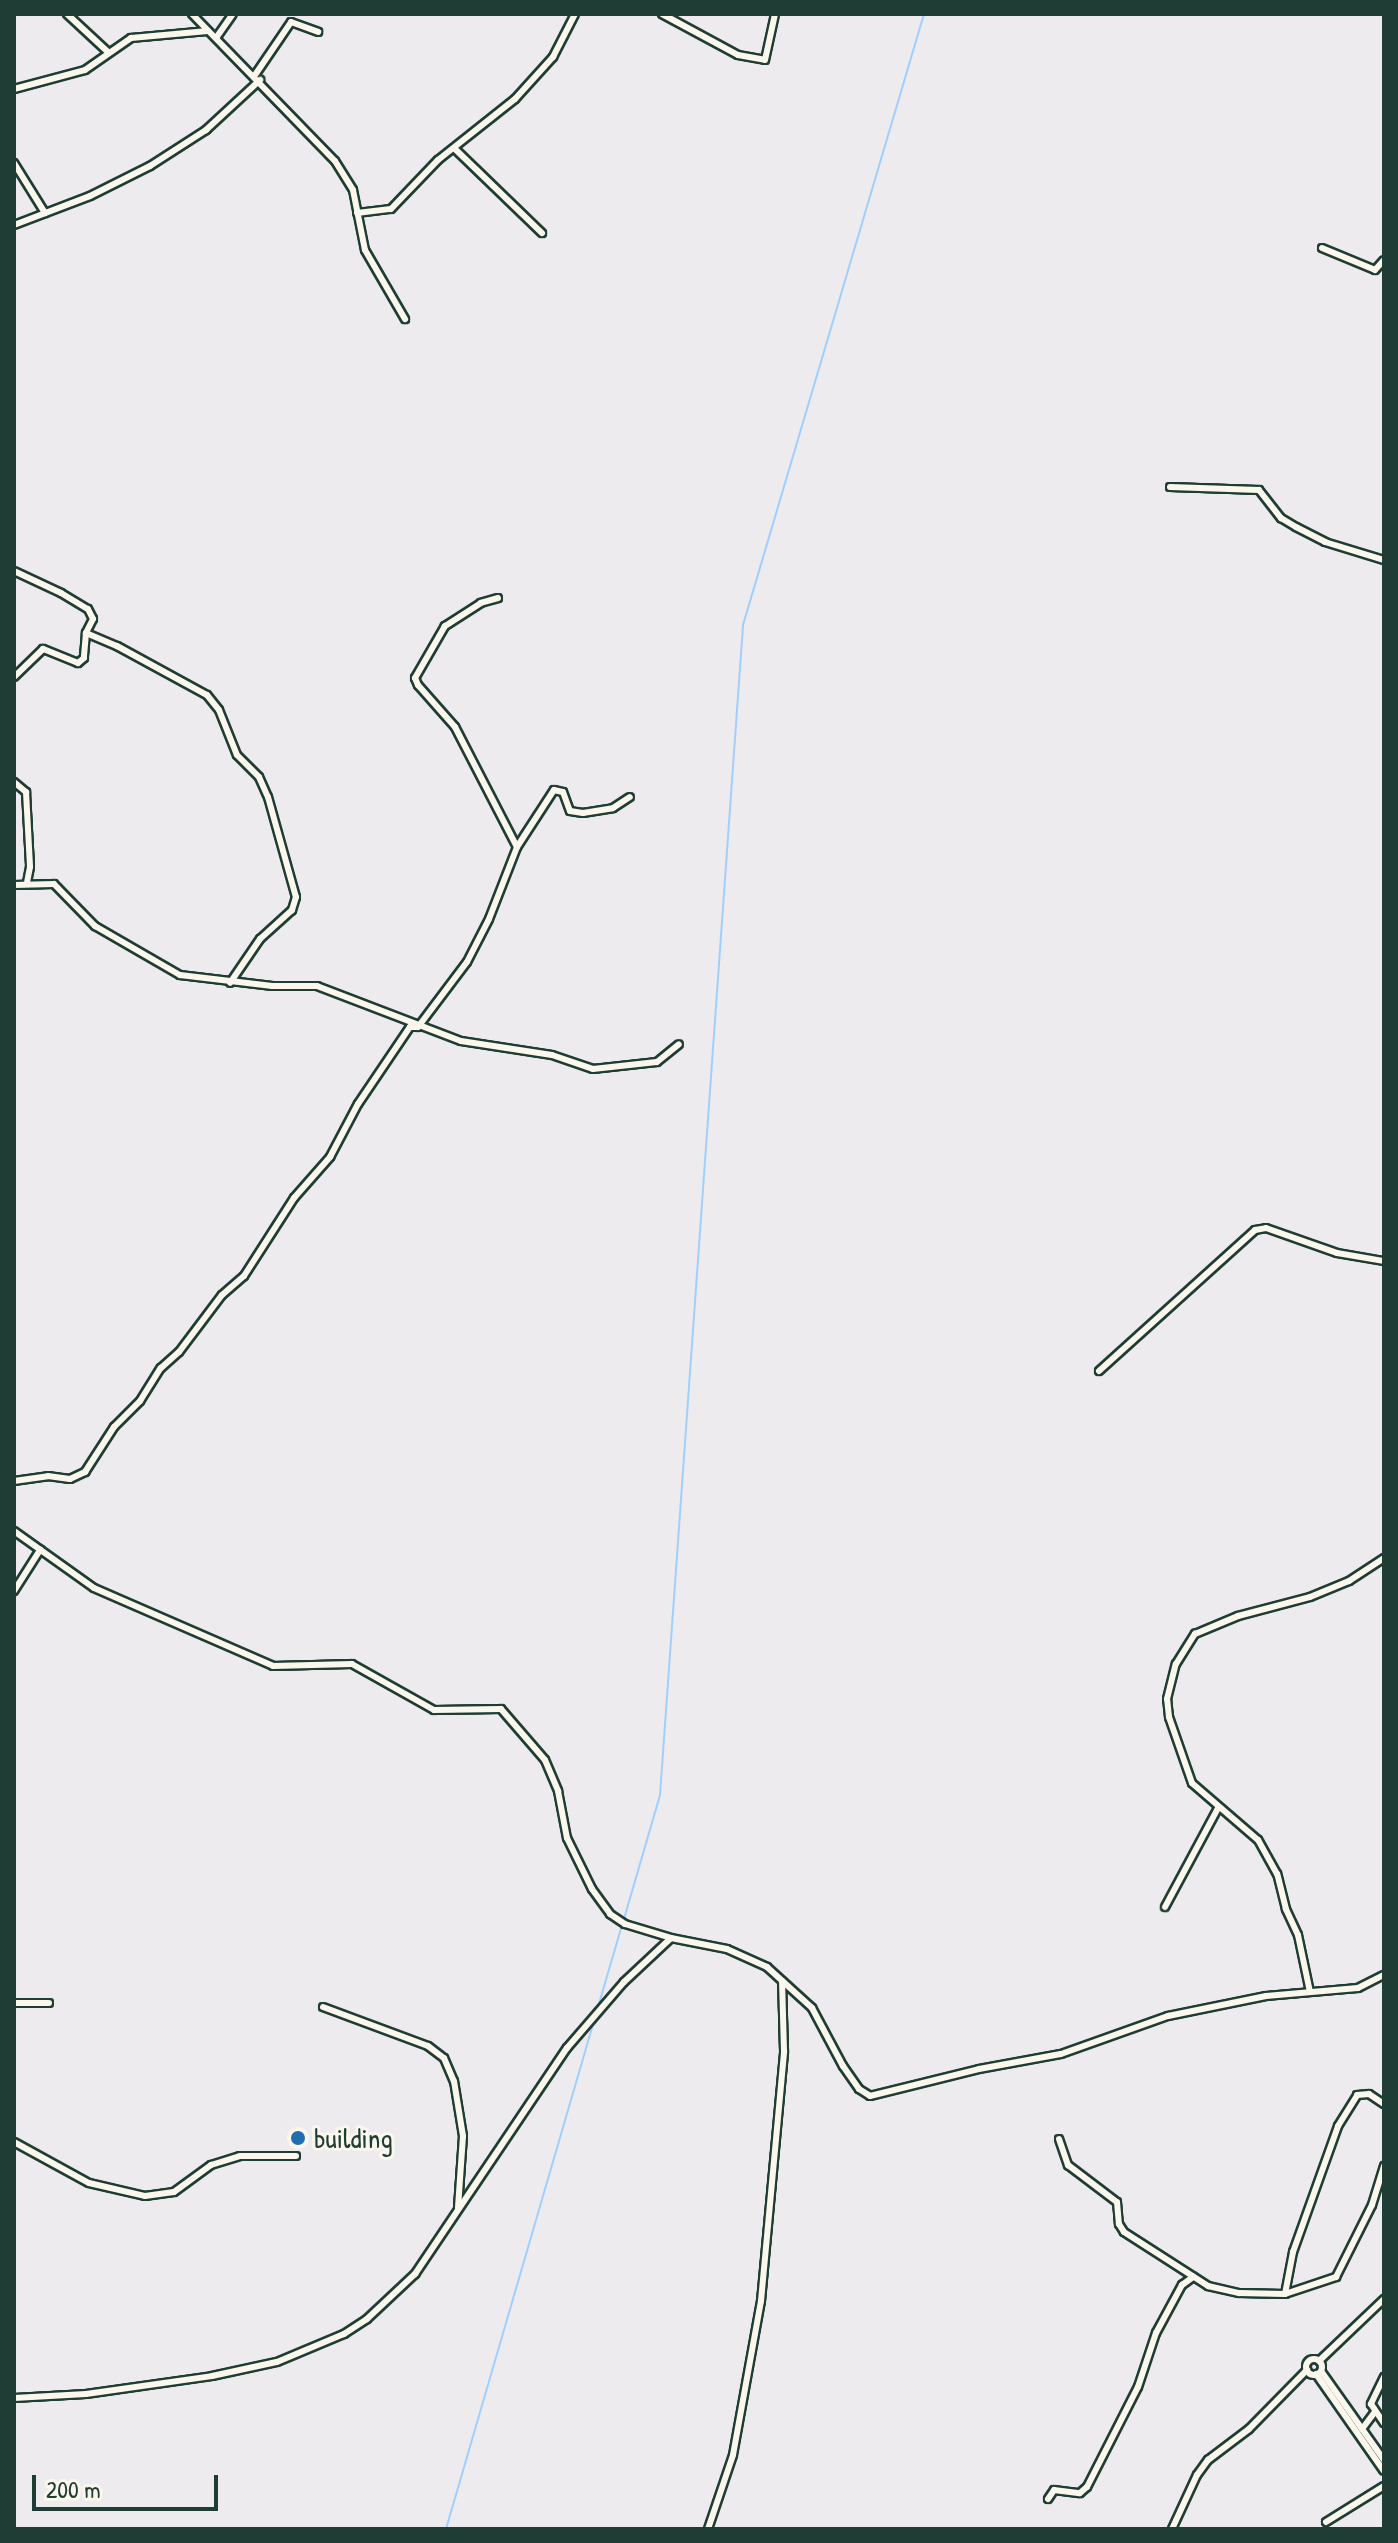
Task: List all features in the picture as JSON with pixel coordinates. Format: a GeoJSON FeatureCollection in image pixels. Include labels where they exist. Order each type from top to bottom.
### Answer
{"type":"FeatureCollection","features":[{"type":"Feature","properties":{"kind":"street"},"geometry":{"type":"LineString","coordinates":[[67,14],[109,53]]}},
{"type":"Feature","properties":{"kind":"street"},"geometry":{"type":"LineString","coordinates":[[192,14],[258,78],[335,161],[353,190],[365,250],[405,319]]}},
{"type":"Feature","properties":{"kind":"street"},"geometry":{"type":"LineString","coordinates":[[216,38],[233,14]]}},
{"type":"Feature","properties":{"kind":"street"},"geometry":{"type":"LineString","coordinates":[[357,213],[391,209],[415,181],[536,80],[553,57],[575,14]]}},
{"type":"Feature","properties":{"kind":"street"},"geometry":{"type":"LineString","coordinates":[[662,14],[738,55],[765,60],[775,14]]}},
{"type":"Feature","properties":{"kind":"street"},"geometry":{"type":"LineString","coordinates":[[14,225],[117,185],[150,166],[206,130],[258,78],[291,22],[318,32]]}},
{"type":"Feature","properties":{"kind":"street"},"geometry":{"type":"LineString","coordinates":[[14,89],[85,70],[142,35],[208,31]]}},
{"type":"Feature","properties":{"kind":"street"},"geometry":{"type":"LineString","coordinates":[[455,149],[542,233]]}},
{"type":"Feature","properties":{"kind":"street"},"geometry":{"type":"LineString","coordinates":[[14,163],[45,213]]}},
{"type":"Feature","properties":{"kind":"street"},"geometry":{"type":"LineString","coordinates":[[1322,248],[1375,270],[1384,260]]}},
{"type":"Feature","properties":{"kind":"street"},"geometry":{"type":"LineString","coordinates":[[1170,487],[1259,490],[1281,518],[1296,527],[1325,542],[1384,560]]}},
{"type":"Feature","properties":{"kind":"street"},"geometry":{"type":"LineString","coordinates":[[14,571],[88,609],[93,619],[86,633],[84,658],[78,663],[43,649],[14,677]]}},
{"type":"Feature","properties":{"kind":"street"},"geometry":{"type":"LineString","coordinates":[[498,598],[481,603],[445,626],[415,678],[455,727],[517,847]]}},
{"type":"Feature","properties":{"kind":"street"},"geometry":{"type":"LineString","coordinates":[[86,633],[117,646],[207,695],[219,710],[237,755],[259,777],[268,797],[296,897],[292,910],[260,939],[230,983]]}},
{"type":"Feature","properties":{"kind":"street"},"geometry":{"type":"LineString","coordinates":[[14,782],[26,792],[30,867],[27,882]]}},
{"type":"Feature","properties":{"kind":"street"},"geometry":{"type":"LineString","coordinates":[[418,1027],[467,962],[489,919],[517,847],[554,790],[563,792],[570,811],[583,813],[613,808],[630,797]]}},
{"type":"Feature","properties":{"kind":"street"},"geometry":{"type":"LineString","coordinates":[[14,885],[27,882],[54,884],[95,926],[180,975],[230,983],[317,986],[461,1041],[552,1055],[601,1070],[657,1062],[679,1044]]}},
{"type":"Feature","properties":{"kind":"street"},"geometry":{"type":"LineString","coordinates":[[14,1481],[48,1476],[70,1479],[85,1472],[103,1443],[140,1401],[161,1368],[179,1352],[222,1295],[244,1276],[294,1198],[330,1157],[358,1104],[390,1055],[410,1027],[418,1027]]}},
{"type":"Feature","properties":{"kind":"street"},"geometry":{"type":"LineString","coordinates":[[1099,1371],[1255,1230],[1266,1228],[1337,1253],[1384,1261]]}},
{"type":"Feature","properties":{"kind":"street"},"geometry":{"type":"LineString","coordinates":[[14,1531],[94,1588],[273,1666],[288,1669],[352,1664],[434,1710],[501,1709],[536,1748],[549,1768],[567,1838],[599,1900],[619,1921],[671,1938],[747,1956],[812,2008],[843,2066],[859,2089],[870,2096],[979,2069],[1061,2054],[1168,2016],[1266,1996],[1358,1988],[1384,1975]]}},
{"type":"Feature","properties":{"kind":"street"},"geometry":{"type":"LineString","coordinates":[[14,1591],[40,1550]]}},
{"type":"Feature","properties":{"kind":"street"},"geometry":{"type":"LineString","coordinates":[[1310,1992],[1298,1935],[1286,1909],[1277,1874],[1258,1840],[1192,1783],[1167,1708],[1172,1675],[1186,1644],[1203,1629],[1349,1581],[1384,1558]]}},
{"type":"Feature","properties":{"kind":"street"},"geometry":{"type":"LineString","coordinates":[[1165,1907],[1218,1808]]}},
{"type":"Feature","properties":{"kind":"street"},"geometry":{"type":"LineString","coordinates":[[14,2398],[86,2394],[212,2376],[277,2362],[336,2338],[367,2319],[400,2291],[567,2048],[624,1982],[671,1938]]}},
{"type":"Feature","properties":{"kind":"street"},"geometry":{"type":"LineString","coordinates":[[708,2529],[733,2455],[761,2301],[783,2067],[782,1981]]}},
{"type":"Feature","properties":{"kind":"street"},"geometry":{"type":"LineString","coordinates":[[14,2003],[49,2003]]}},
{"type":"Feature","properties":{"kind":"street"},"geometry":{"type":"LineString","coordinates":[[323,2007],[428,2046],[444,2058],[454,2081],[463,2136],[457,2212]]}},
{"type":"Feature","properties":{"kind":"street"},"geometry":{"type":"LineString","coordinates":[[1285,2294],[1293,2252],[1338,2126],[1357,2095],[1369,2094],[1384,2104]]}},
{"type":"Feature","properties":{"kind":"street"},"geometry":{"type":"LineString","coordinates":[[1059,2139],[1068,2165],[1117,2202],[1120,2228],[1193,2277],[1221,2291],[1285,2294],[1336,2277],[1372,2205],[1384,2166]]}},
{"type":"Feature","properties":{"kind":"street"},"geometry":{"type":"LineString","coordinates":[[14,2142],[89,2183],[145,2196],[174,2192],[211,2165],[240,2156],[296,2156]]}},
{"type":"Feature","properties":{"kind":"street"},"geometry":{"type":"LineString","coordinates":[[1048,2499],[1054,2490],[1080,2493],[1087,2487],[1138,2387],[1156,2333],[1182,2285],[1193,2277]]}},
{"type":"Feature","properties":{"kind":"street"},"geometry":{"type":"LineString","coordinates":[[1384,2299],[1319,2361],[1318,2372],[1384,2471]]}},
{"type":"Feature","properties":{"kind":"street"},"geometry":{"type":"LineString","coordinates":[[1172,2529],[1197,2475],[1208,2460],[1249,2429],[1307,2370],[1309,2360],[1319,2361]]}},
{"type":"Feature","properties":{"kind":"street"},"geometry":{"type":"LineString","coordinates":[[1307,2370],[1318,2372],[1384,2460]]}},
{"type":"Feature","properties":{"kind":"street"},"geometry":{"type":"LineString","coordinates":[[1384,2377],[1371,2404],[1384,2423]]}},
{"type":"Feature","properties":{"kind":"street"},"geometry":{"type":"LineString","coordinates":[[1362,2429],[1375,2412]]}},
{"type":"Feature","properties":{"kind":"street"},"geometry":{"type":"LineString","coordinates":[[1326,2522],[1384,2486]]}},
{"type":"Feature","properties":{"kind":"waterway"},"geometry":{"type":"LineString","coordinates":[[624,1919],[660,1795],[743,625],[924,14]]}},
{"type":"Feature","properties":{"kind":"waterway"},"geometry":{"type":"LineString","coordinates":[[598,2007],[622,1925]]}},
{"type":"Feature","properties":{"kind":"waterway"},"geometry":{"type":"LineString","coordinates":[[446,2529],[594,2021]]}},
{"type":"Feature","properties":{"kind":"place","name":"building"},"geometry":{"type":"Point","coordinates":[298,2138]}}]}
